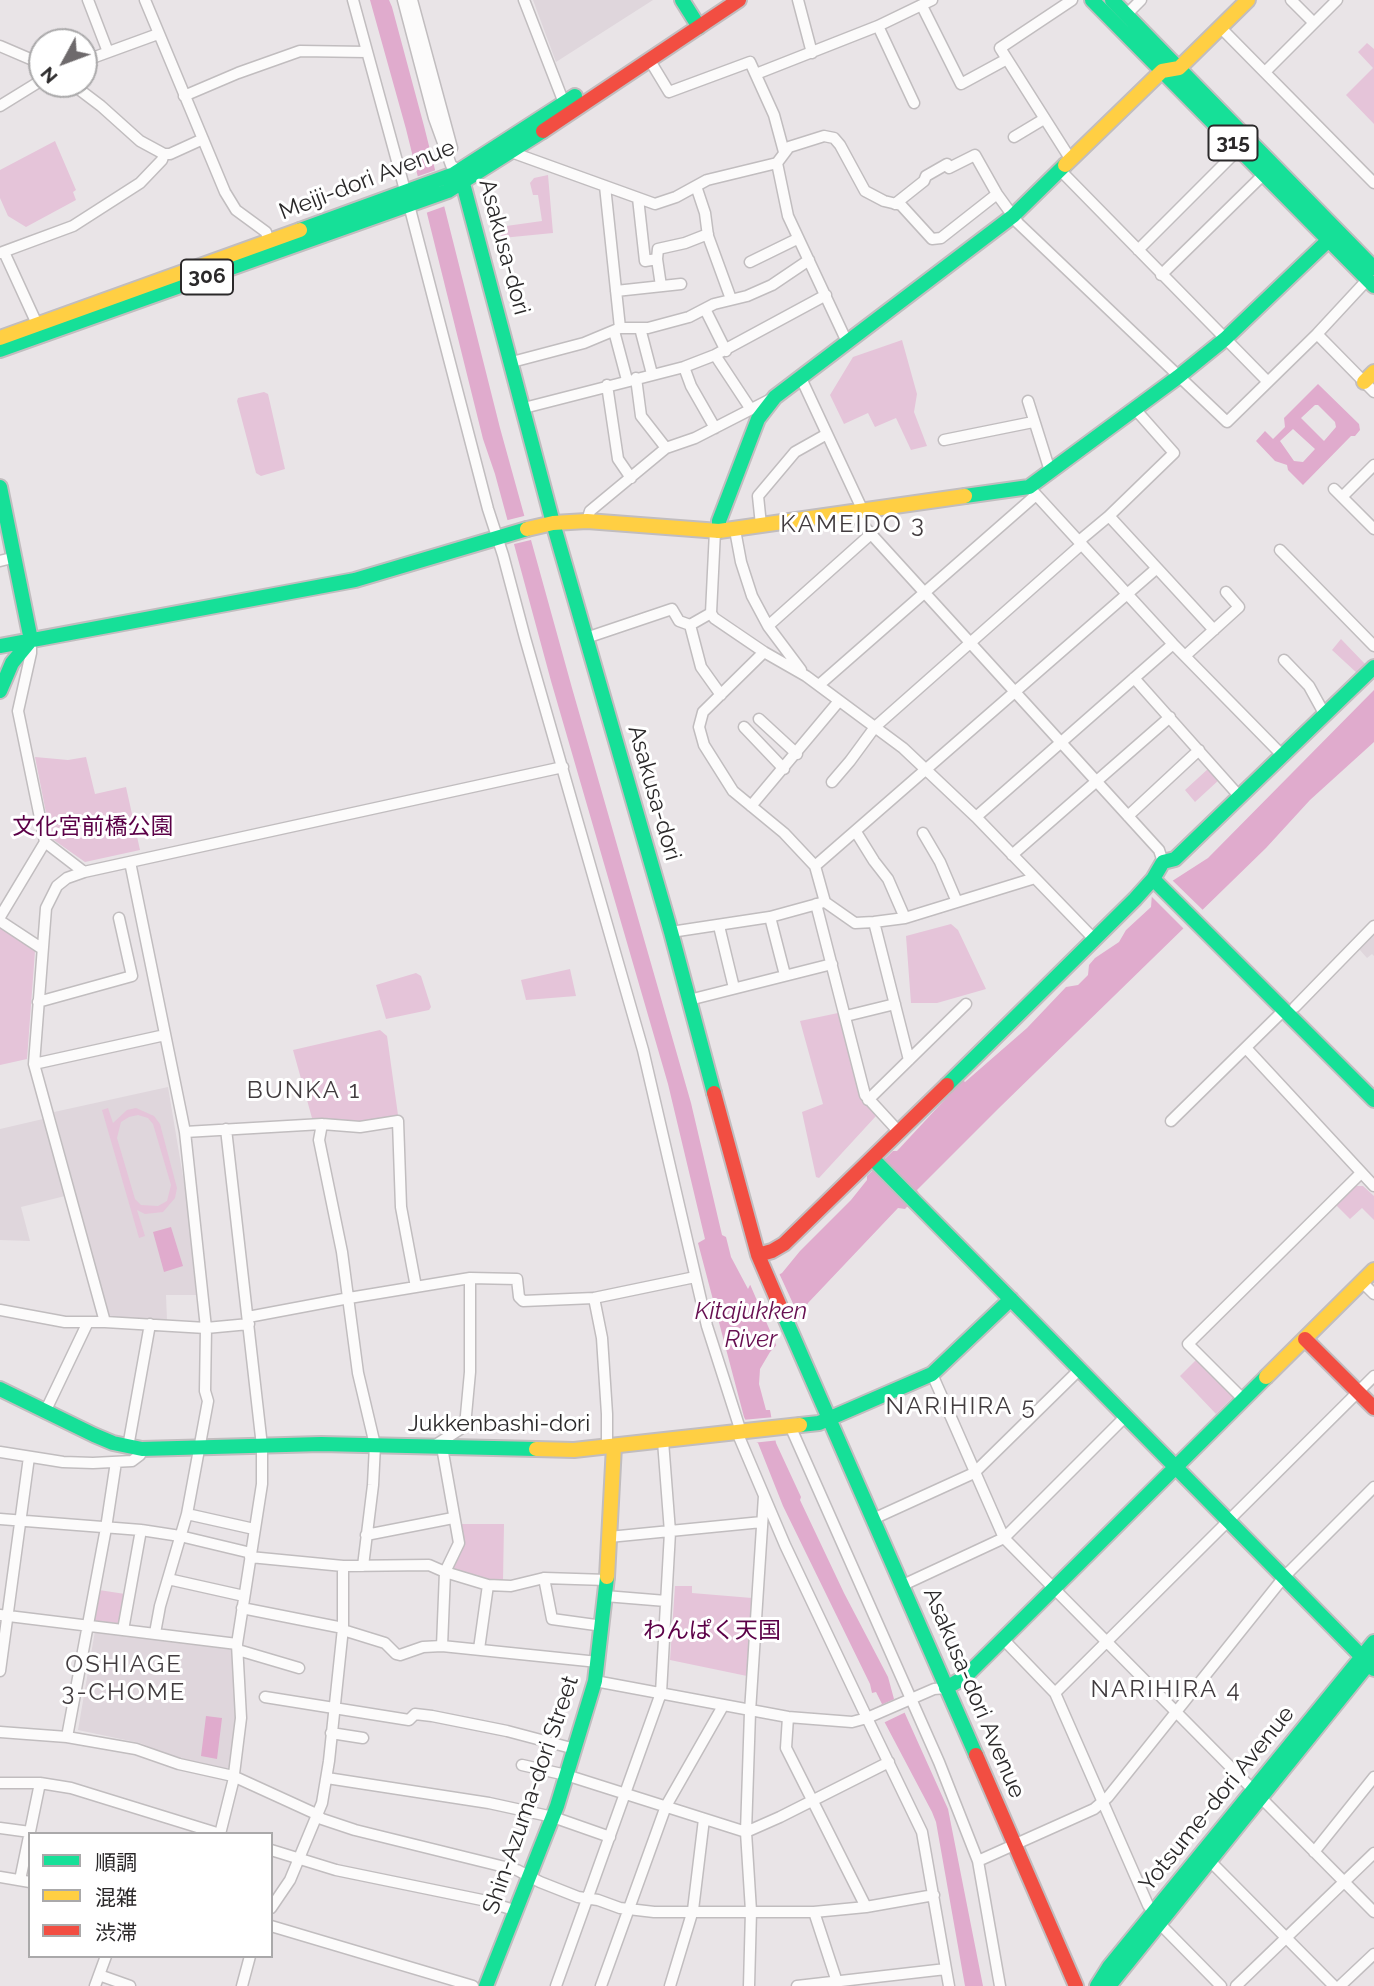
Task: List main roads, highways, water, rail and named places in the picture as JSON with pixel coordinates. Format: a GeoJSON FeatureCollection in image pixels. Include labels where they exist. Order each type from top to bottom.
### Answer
{"type":"FeatureCollection","features":[{"type":"Feature","properties":{"kind":"water","name":"Kitajukken River"},"geometry":{"type":"Polygon","coordinates":[[[370,0],[389,0],[392,7],[500,428],[691,1103],[722,1235],[726,1237],[731,1257],[748,1289],[750,1285],[765,1282],[782,1273],[851,1200],[867,1180],[867,1176],[893,1151],[897,1151],[963,1080],[965,1082],[1027,1028],[1066,987],[1078,985],[1088,975],[1089,965],[1095,958],[1119,942],[1126,930],[1151,907],[1152,894],[1208,858],[1374,690],[1374,742],[1310,800],[1266,848],[999,1108],[917,1190],[919,1194],[905,1209],[898,1208],[808,1303],[801,1319],[770,1352],[760,1369],[759,1384],[766,1410],[770,1410],[776,1443],[800,1500],[888,1677],[894,1699],[898,1698],[948,1809],[983,1986],[965,1986],[932,1812],[877,1707],[882,1704],[876,1692],[872,1693],[744,1417],[698,1243],[705,1239],[668,1084],[483,439],[406,129],[370,0]]]}},
{"type":"Feature","properties":{"kind":"water"},"geometry":{"type":"Polygon","coordinates":[[[1318,384],[1359,424],[1360,430],[1303,485],[1288,470],[1287,465],[1275,461],[1256,441],[1265,431],[1273,439],[1285,427],[1284,418],[1318,384]],[[1315,405],[1301,418],[1324,441],[1336,427],[1335,422],[1315,405]],[[1293,429],[1280,441],[1294,461],[1303,462],[1315,449],[1293,429]]]}},
{"type":"Feature","properties":{"kind":"water"},"geometry":{"type":"Polygon","coordinates":[[[171,1227],[183,1266],[164,1272],[153,1232],[171,1227]]]}},
{"type":"Feature","properties":{"kind":"water"},"geometry":{"type":"Polygon","coordinates":[[[206,1716],[222,1718],[217,1759],[201,1756],[206,1716]]]}},
{"type":"Feature","properties":{"kind":"district","name":"KAMEIDO 3"},"geometry":{"type":"Point","coordinates":[853,525]}},
{"type":"Feature","properties":{"kind":"district","name":"BUNKA 1"},"geometry":{"type":"Point","coordinates":[304,1091]}},
{"type":"Feature","properties":{"kind":"district","name":"NARIHIRA 5"},"geometry":{"type":"Point","coordinates":[961,1407]}},
{"type":"Feature","properties":{"kind":"district","name":"OSHIAGE 3-CHOME"},"geometry":{"type":"Point","coordinates":[124,1679]}},
{"type":"Feature","properties":{"kind":"district","name":"NARIHIRA 4"},"geometry":{"type":"Point","coordinates":[1166,1690]}},
{"type":"Feature","properties":{"kind":"park label","name":"文化宮前橋公園"},"geometry":{"type":"Point","coordinates":[93,827]}},
{"type":"Feature","properties":{"kind":"park label","name":"わんぱく天国"},"geometry":{"type":"Point","coordinates":[712,1631]}}]}
